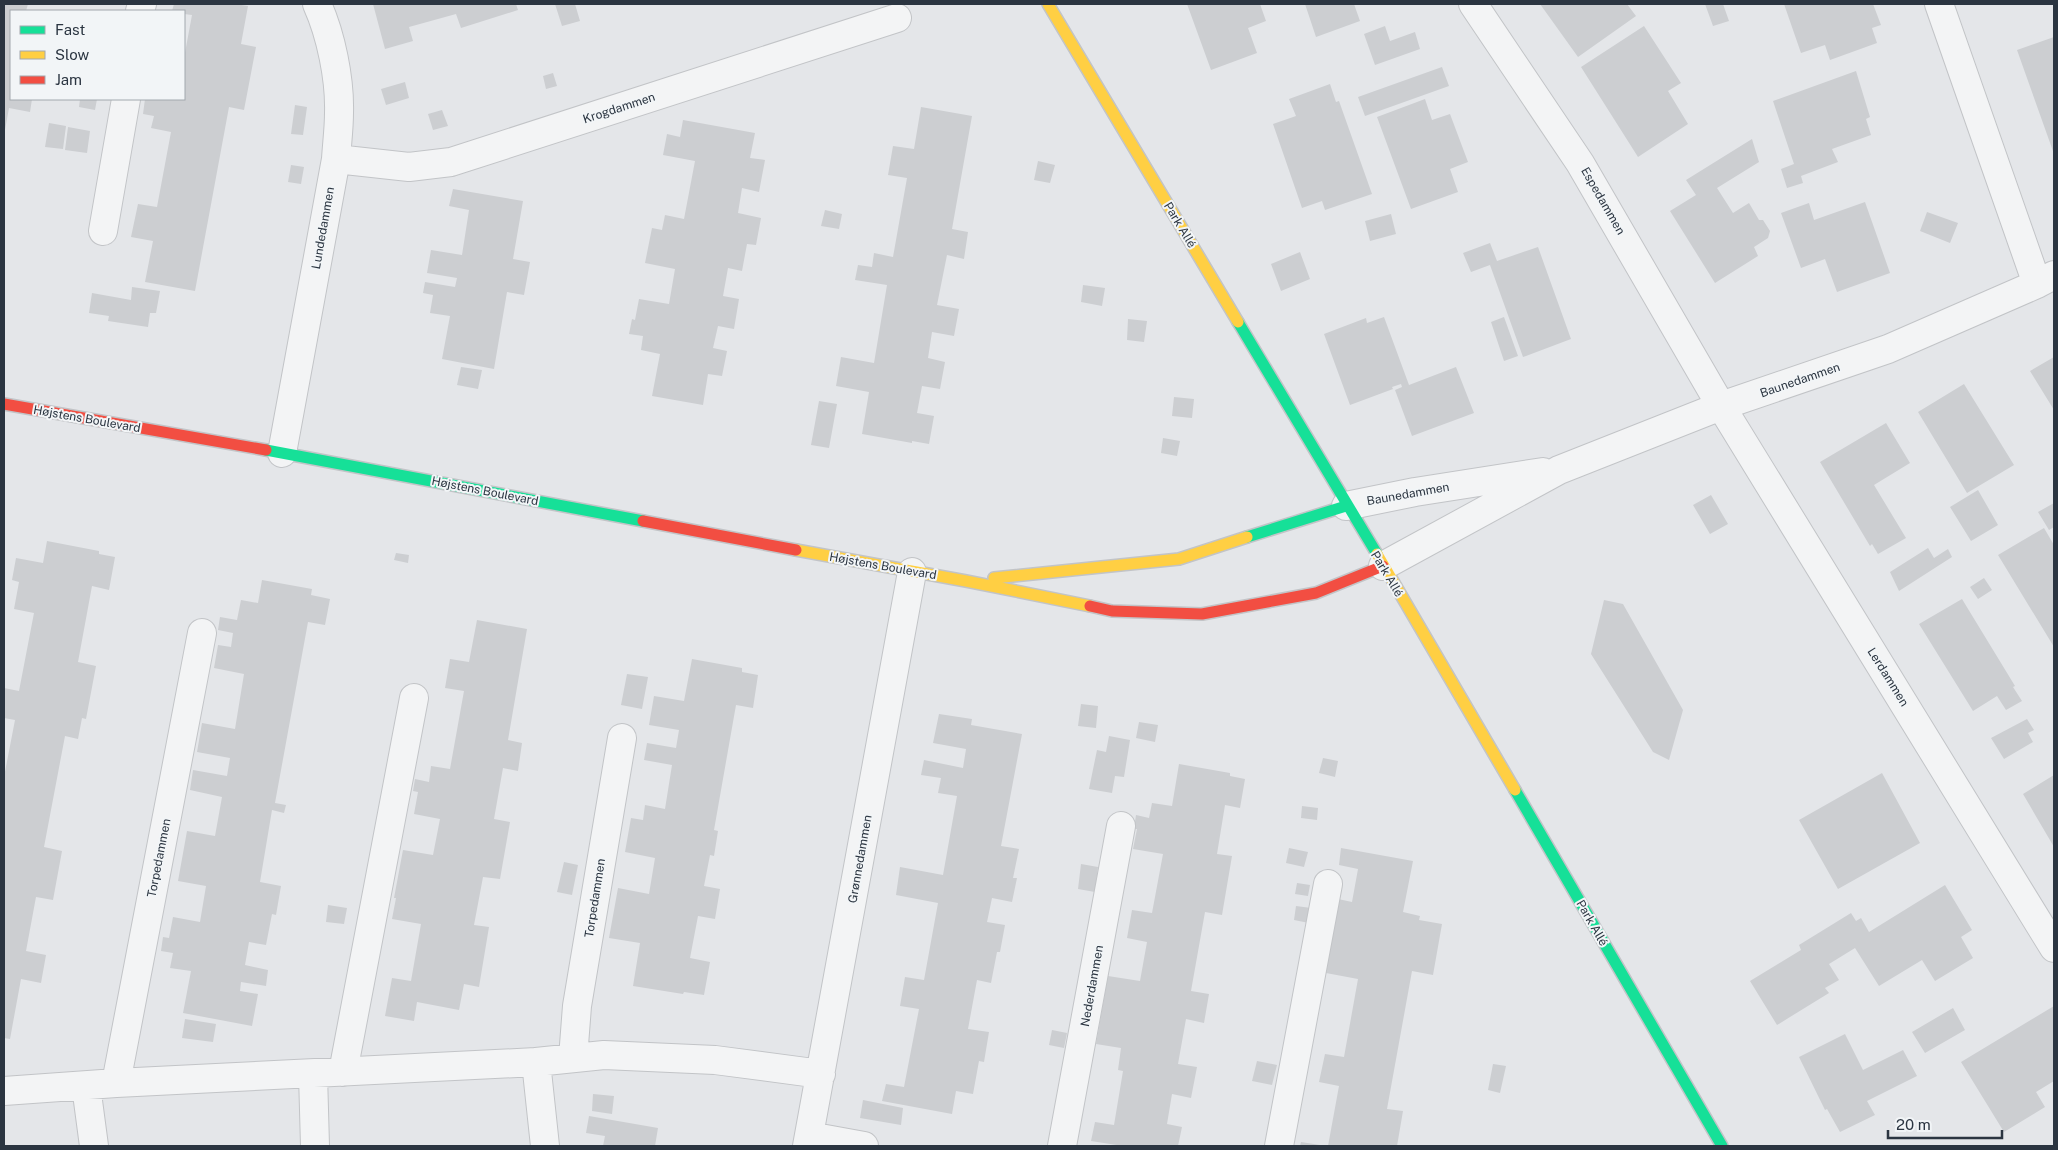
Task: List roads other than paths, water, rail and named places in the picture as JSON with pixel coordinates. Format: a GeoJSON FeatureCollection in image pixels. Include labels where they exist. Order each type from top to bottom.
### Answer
{"type":"FeatureCollection","features":[{"type":"Feature","properties":{"kind":"street","name":"Lundedammen"},"geometry":{"type":"LineString","coordinates":[[282,453],[336,159],[339,111],[335,64],[323,17],[317,4]]}},
{"type":"Feature","properties":{"kind":"street","name":"Park Allé"},"geometry":{"type":"LineString","coordinates":[[1048,4],[1383,566],[1722,1146]]}},
{"type":"Feature","properties":{"kind":"street","name":"Espedammen"},"geometry":{"type":"LineString","coordinates":[[1473,4],[1580,163],[1721,406]]}},
{"type":"Feature","properties":{"kind":"street","name":"Baunedammen"},"geometry":{"type":"LineString","coordinates":[[1383,566],[1559,470],[1721,406],[1888,349],[2046,279],[1939,4]]}},
{"type":"Feature","properties":{"kind":"street","name":"Krogdammen"},"geometry":{"type":"LineString","coordinates":[[336,159],[409,167],[452,162],[897,18]]}},
{"type":"Feature","properties":{"kind":"street"},"geometry":{"type":"LineString","coordinates":[[103,231],[126,100]]}},
{"type":"Feature","properties":{"kind":"street","name":"Højstens Boulevard"},"geometry":{"type":"LineString","coordinates":[[4,404],[282,453],[912,572],[966,580],[1112,612],[1202,614],[1316,593],[1383,566]]}},
{"type":"Feature","properties":{"kind":"street","name":"Lerdammen"},"geometry":{"type":"LineString","coordinates":[[1721,406],[2054,948]]}},
{"type":"Feature","properties":{"kind":"street","name":"Baunedammen"},"geometry":{"type":"LineString","coordinates":[[1346,506],[1428,490],[1559,470]]}},
{"type":"Feature","properties":{"kind":"street","name":"Højstens Boulevard"},"geometry":{"type":"LineString","coordinates":[[966,580],[1179,559],[1346,506]]}},
{"type":"Feature","properties":{"kind":"street","name":"Grønnedammen"},"geometry":{"type":"LineString","coordinates":[[808,1141],[912,572]]}},
{"type":"Feature","properties":{"kind":"street","name":"Torpedammen"},"geometry":{"type":"LineString","coordinates":[[116,1083],[202,633]]}},
{"type":"Feature","properties":{"kind":"street"},"geometry":{"type":"LineString","coordinates":[[343,1072],[414,698]]}},
{"type":"Feature","properties":{"kind":"street","name":"Torpedammen"},"geometry":{"type":"LineString","coordinates":[[573,1058],[577,1006],[622,738]]}},
{"type":"Feature","properties":{"kind":"street","name":"Nederdammen"},"geometry":{"type":"LineString","coordinates":[[1062,1146],[1121,826]]}},
{"type":"Feature","properties":{"kind":"street"},"geometry":{"type":"LineString","coordinates":[[1279,1146],[1328,884]]}},
{"type":"Feature","properties":{"kind":"street"},"geometry":{"type":"LineString","coordinates":[[4,1091],[116,1083],[536,1062],[604,1056],[714,1060],[821,1074]]}},
{"type":"Feature","properties":{"kind":"street"},"geometry":{"type":"LineString","coordinates":[[536,1062],[545,1146]]}},
{"type":"Feature","properties":{"kind":"street"},"geometry":{"type":"LineString","coordinates":[[313,1074],[315,1146]]}},
{"type":"Feature","properties":{"kind":"street"},"geometry":{"type":"LineString","coordinates":[[86,1086],[94,1146]]}},
{"type":"Feature","properties":{"kind":"street"},"geometry":{"type":"LineString","coordinates":[[808,1141],[864,1146]]}}]}
